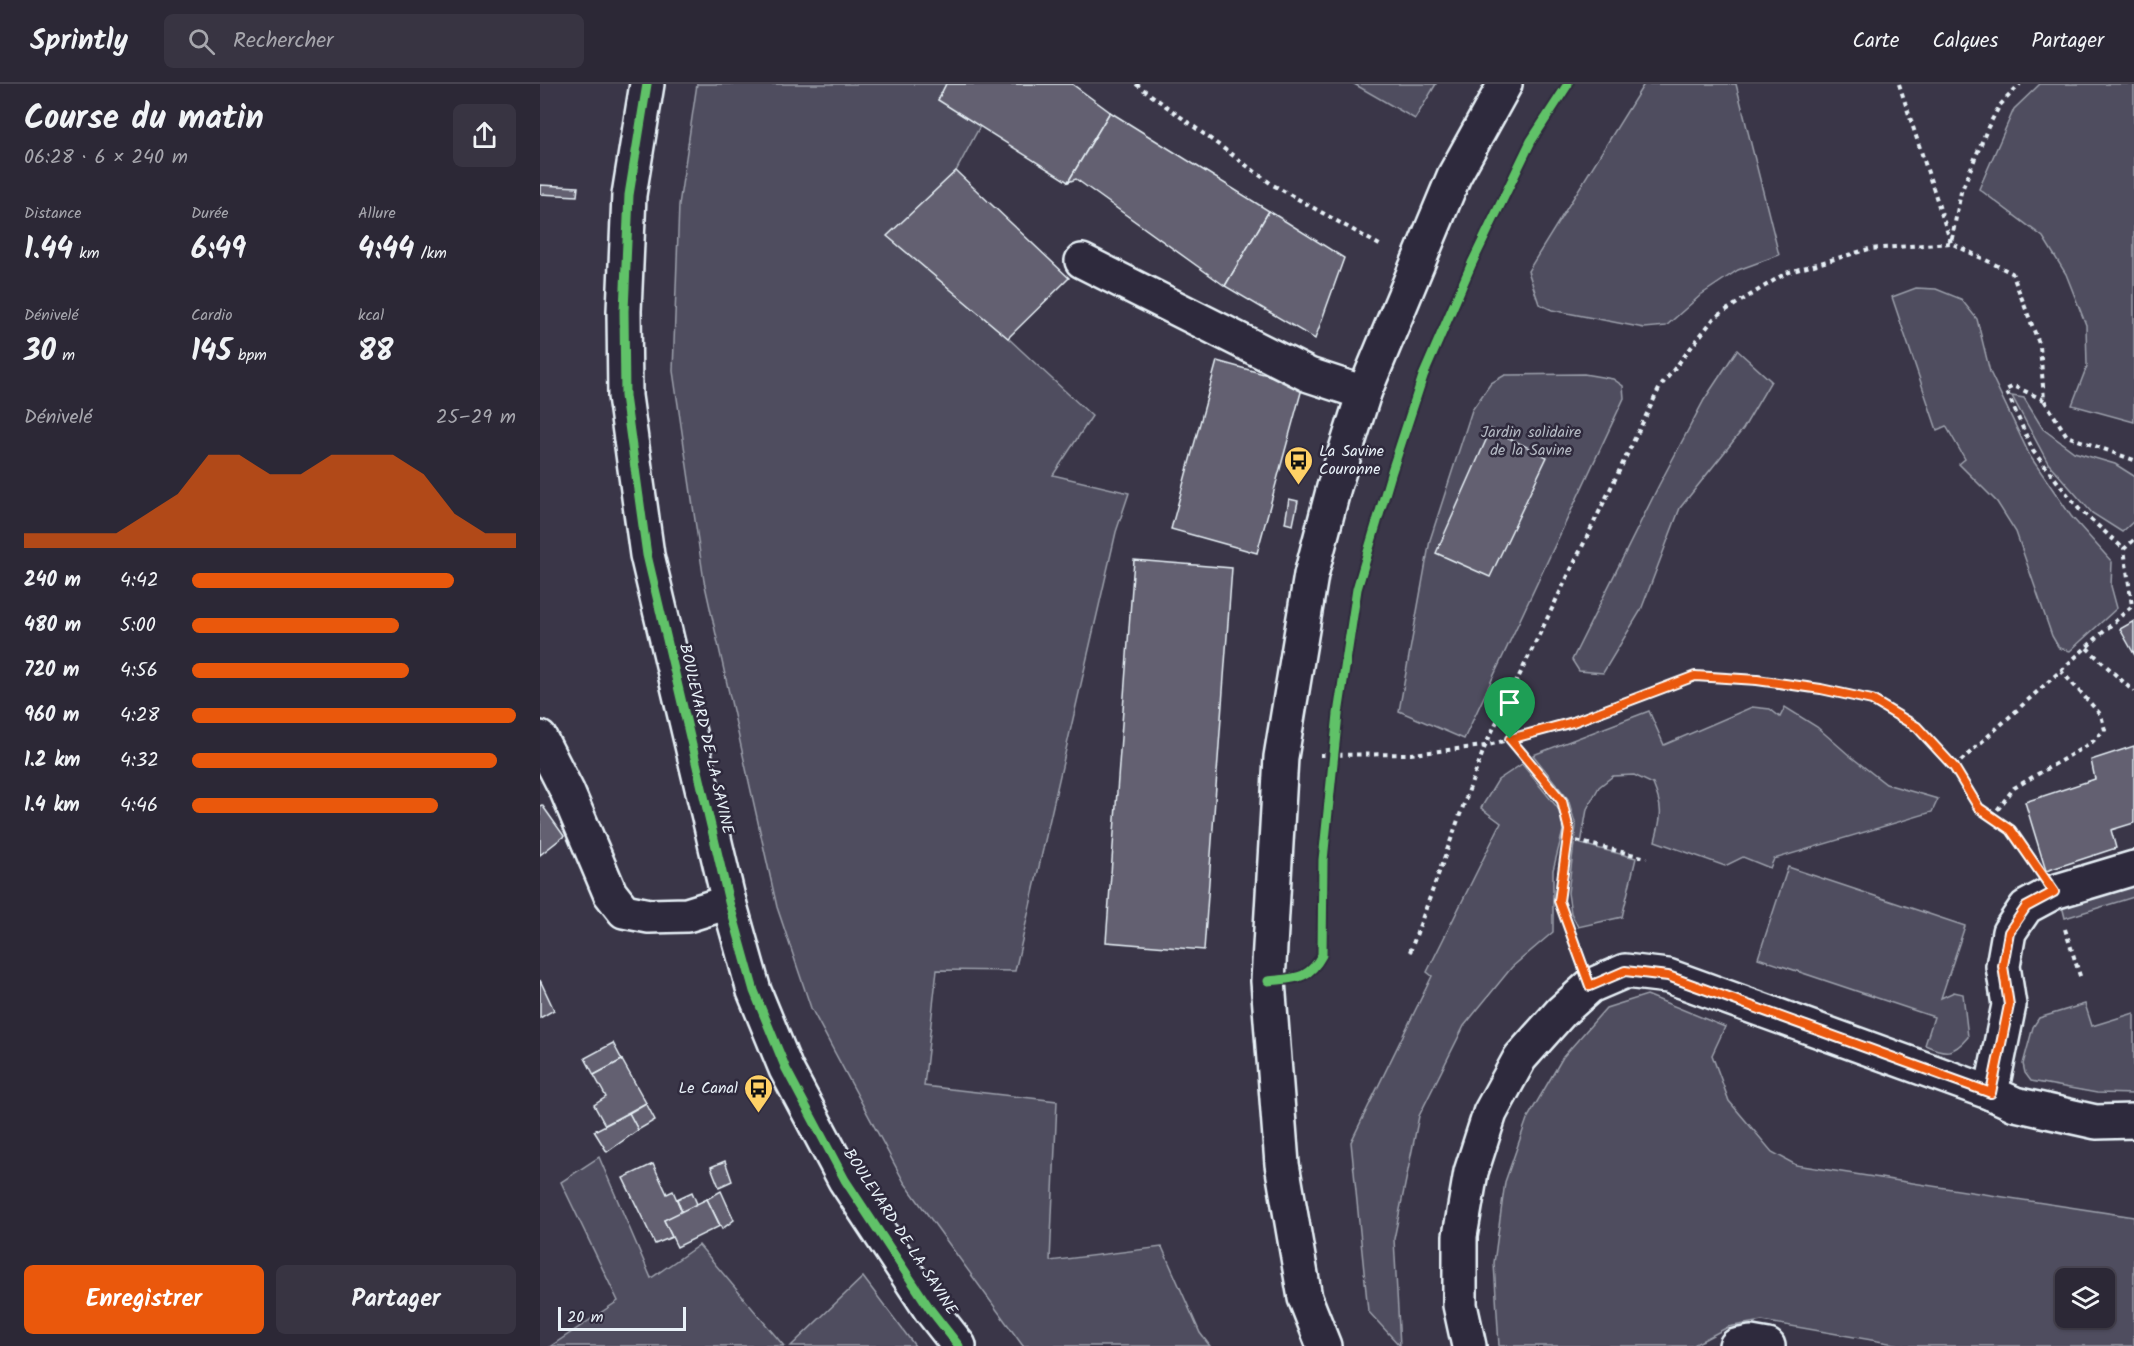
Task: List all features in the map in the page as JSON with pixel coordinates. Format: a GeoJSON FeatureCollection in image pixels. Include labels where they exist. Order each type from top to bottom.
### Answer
{"type":"FeatureCollection","features":[{"type":"Feature","properties":{"kind":"street","name":"BOULEVARD DE LA SAVINE"},"geometry":{"type":"LineString","coordinates":[[647,84],[629,195],[624,311],[625,396],[647,555],[729,902],[754,991],[786,1070],[845,1180],[930,1309],[959,1346]]}},
{"type":"Feature","properties":{"kind":"street"},"geometry":{"type":"LineString","coordinates":[[1324,1346],[1305,1298],[1282,1164],[1268,981],[1281,756],[1311,575],[1334,487],[1364,393],[1454,176],[1505,84]]}},
{"type":"Feature","properties":{"kind":"street"},"geometry":{"type":"LineString","coordinates":[[1082,261],[1309,375],[1364,393]]}},
{"type":"Feature","properties":{"kind":"street"},"geometry":{"type":"LineString","coordinates":[[540,738],[567,790],[610,892],[624,911],[649,916],[687,915],[729,902]]}},
{"type":"Feature","properties":{"kind":"street"},"geometry":{"type":"LineString","coordinates":[[1991,1093],[2009,1005],[2003,966],[2009,932],[2026,907],[2054,892],[2134,868]]}},
{"type":"Feature","properties":{"kind":"street"},"geometry":{"type":"LineString","coordinates":[[1469,1346],[1460,1305],[1460,1236],[1471,1172],[1490,1113],[1520,1058],[1561,1012],[1590,986],[1625,971],[1668,976],[1991,1093],[2015,1104],[2096,1122],[2134,1121]]}},
{"type":"Feature","properties":{"kind":"street"},"geometry":{"type":"LineString","coordinates":[[1736,1346],[1751,1343],[1768,1346]]}},
{"type":"Feature","properties":{"kind":"path"},"geometry":{"type":"LineString","coordinates":[[1136,84],[1272,185],[1386,249]]}},
{"type":"Feature","properties":{"kind":"path"},"geometry":{"type":"LineString","coordinates":[[1899,84],[1950,243]]}},
{"type":"Feature","properties":{"kind":"path"},"geometry":{"type":"LineString","coordinates":[[1950,243],[1962,192],[1988,127],[2000,105],[2020,84]]}},
{"type":"Feature","properties":{"kind":"path"},"geometry":{"type":"LineString","coordinates":[[1410,952],[1485,746],[1660,387],[1715,317],[1786,273],[1869,249],[1950,243],[2012,273],[2040,346],[2044,400],[2067,436],[2134,460]]}},
{"type":"Feature","properties":{"kind":"path"},"geometry":{"type":"LineString","coordinates":[[1954,767],[2062,672],[2132,606],[2124,549],[2079,509],[2033,451],[2006,390],[2014,386],[2044,400]]}},
{"type":"Feature","properties":{"kind":"path"},"geometry":{"type":"LineString","coordinates":[[2124,549],[2134,540]]}},
{"type":"Feature","properties":{"kind":"path"},"geometry":{"type":"LineString","coordinates":[[2087,648],[2134,692]]}},
{"type":"Feature","properties":{"kind":"path"},"geometry":{"type":"LineString","coordinates":[[1992,817],[2014,788],[2091,743],[2105,730],[2101,715],[2062,672]]}},
{"type":"Feature","properties":{"kind":"path"},"geometry":{"type":"LineString","coordinates":[[1281,756],[1412,754],[1485,746],[1573,722],[1695,676],[1757,680],[1821,689],[1872,700],[1917,727],[1954,767],[1979,808],[2011,830],[2054,892]]}},
{"type":"Feature","properties":{"kind":"path"},"geometry":{"type":"LineString","coordinates":[[1510,739],[1562,801],[1569,830],[1559,901],[1590,986]]}},
{"type":"Feature","properties":{"kind":"path"},"geometry":{"type":"LineString","coordinates":[[1333,767],[1335,745]]}},
{"type":"Feature","properties":{"kind":"path"},"geometry":{"type":"LineString","coordinates":[[1568,839],[1647,858]]}},
{"type":"Feature","properties":{"kind":"path"},"geometry":{"type":"LineString","coordinates":[[2063,923],[2081,979]]}},
{"type":"Feature","properties":{"kind":"green space"},"geometry":{"type":"Polygon","coordinates":[[[697,84],[946,84],[938,100],[980,126],[956,171],[888,236],[1008,338],[1092,416],[1053,475],[1129,493],[1116,532],[1015,971],[937,970],[924,1086],[1057,1101],[1050,1261],[1162,1247],[1200,1333],[1210,1346],[1023,1346],[904,1182],[811,1008],[777,907],[704,581],[673,371],[679,205],[697,84]]]}},
{"type":"Feature","properties":{"kind":"green space"},"geometry":{"type":"Polygon","coordinates":[[[1354,84],[1436,84],[1415,119],[1354,84]]]}},
{"type":"Feature","properties":{"kind":"green space"},"geometry":{"type":"Polygon","coordinates":[[[1644,84],[1736,84],[1779,255],[1738,270],[1702,294],[1666,326],[1644,328],[1552,310],[1539,304],[1528,271],[1644,84]]]}},
{"type":"Feature","properties":{"kind":"green space"},"geometry":{"type":"Polygon","coordinates":[[[2040,84],[2134,84],[2134,422],[2072,405],[2087,366],[2086,325],[2066,274],[2043,237],[1979,189],[2014,109],[2040,84]]]}},
{"type":"Feature","properties":{"kind":"green space"},"geometry":{"type":"Polygon","coordinates":[[[1916,288],[1936,289],[1961,299],[1977,319],[1990,372],[2030,456],[2071,516],[2112,562],[2111,586],[2117,608],[2070,651],[2059,648],[2052,636],[2016,532],[1997,502],[1959,464],[1965,459],[1946,426],[1937,430],[1892,297],[1916,288]]]}},
{"type":"Feature","properties":{"kind":"green space"},"geometry":{"type":"Polygon","coordinates":[[[1737,350],[1771,381],[1743,429],[1680,508],[1641,610],[1603,673],[1579,671],[1572,660],[1704,400],[1737,350]]]}},
{"type":"Feature","properties":{"kind":"green space","name":"Jardin solidaire de la Savine"},"geometry":{"type":"Polygon","coordinates":[[[1584,374],[1613,379],[1623,386],[1624,398],[1464,739],[1399,711],[1430,540],[1472,410],[1491,383],[1505,375],[1584,374]]]}},
{"type":"Feature","properties":{"kind":"green space"},"geometry":{"type":"Polygon","coordinates":[[[2012,396],[2024,398],[2043,429],[2074,452],[2115,464],[2134,476],[2134,521],[2122,532],[2092,513],[2048,463],[2012,396]]]}},
{"type":"Feature","properties":{"kind":"green space"},"geometry":{"type":"Polygon","coordinates":[[[1752,707],[1770,709],[1780,717],[1785,707],[1817,727],[1886,784],[1938,799],[1932,812],[1774,859],[1770,868],[1743,857],[1725,866],[1655,841],[1660,812],[1659,800],[1653,784],[1634,775],[1613,776],[1599,787],[1587,809],[1581,844],[1636,858],[1622,917],[1578,927],[1571,913],[1568,893],[1576,826],[1568,799],[1533,755],[1649,711],[1664,745],[1752,707]]]}},
{"type":"Feature","properties":{"kind":"green space"},"geometry":{"type":"Polygon","coordinates":[[[1522,764],[1561,812],[1563,831],[1553,870],[1553,932],[1512,967],[1464,1026],[1419,1116],[1394,1239],[1400,1346],[1368,1311],[1351,1142],[1432,976],[1427,972],[1501,823],[1481,808],[1498,780],[1522,764]]]}},
{"type":"Feature","properties":{"kind":"green space"},"geometry":{"type":"Polygon","coordinates":[[[1788,867],[1965,926],[1941,998],[1954,992],[1963,994],[1968,1037],[1963,1043],[1948,1051],[1932,1048],[1925,1045],[1934,1017],[1758,958],[1788,867]]]}},
{"type":"Feature","properties":{"kind":"green space"},"geometry":{"type":"Polygon","coordinates":[[[2134,884],[2134,897],[2065,918],[2062,906],[2134,884]]]}},
{"type":"Feature","properties":{"kind":"green space"},"geometry":{"type":"Polygon","coordinates":[[[1647,995],[1725,1027],[1712,1055],[1729,1101],[1772,1152],[1796,1165],[2134,1217],[2134,1346],[1906,1346],[1762,1321],[1728,1327],[1692,1346],[1499,1346],[1494,1263],[1505,1182],[1527,1119],[1563,1057],[1606,1008],[1647,995]]]}},
{"type":"Feature","properties":{"kind":"green space"},"geometry":{"type":"Polygon","coordinates":[[[2085,1004],[2092,1026],[2134,1013],[2134,1094],[2097,1093],[2031,1081],[2025,1073],[2023,1064],[2033,1027],[2039,1018],[2085,1004]]]}},
{"type":"Feature","properties":{"kind":"green space"},"geometry":{"type":"Polygon","coordinates":[[[599,1157],[651,1278],[699,1245],[784,1346],[551,1346],[618,1301],[561,1182],[599,1157]]]}},
{"type":"Feature","properties":{"kind":"green space"},"geometry":{"type":"Polygon","coordinates":[[[863,1277],[915,1346],[791,1346],[863,1277]]]}},
{"type":"Feature","properties":{"kind":"building"},"geometry":{"type":"Polygon","coordinates":[[[946,84],[1072,84],[1110,112],[1068,182],[938,100],[946,84]]]}},
{"type":"Feature","properties":{"kind":"building"},"geometry":{"type":"Polygon","coordinates":[[[1110,112],[1269,211],[1225,286],[1076,179],[1068,182],[1110,112]]]}},
{"type":"Feature","properties":{"kind":"building"},"geometry":{"type":"Polygon","coordinates":[[[956,171],[1069,278],[1008,338],[887,236],[956,171]]]}},
{"type":"Feature","properties":{"kind":"building"},"geometry":{"type":"Polygon","coordinates":[[[540,185],[578,187],[577,196],[540,194],[540,185]]]}},
{"type":"Feature","properties":{"kind":"building"},"geometry":{"type":"Polygon","coordinates":[[[1269,211],[1344,258],[1315,339],[1225,286],[1269,211]]]}},
{"type":"Feature","properties":{"kind":"building"},"geometry":{"type":"Polygon","coordinates":[[[1217,361],[1303,385],[1257,553],[1171,529],[1217,361]]]}},
{"type":"Feature","properties":{"kind":"building"},"geometry":{"type":"Polygon","coordinates":[[[1491,429],[1547,457],[1490,577],[1436,553],[1491,429]]]}},
{"type":"Feature","properties":{"kind":"building"},"geometry":{"type":"Polygon","coordinates":[[[1289,499],[1298,501],[1293,525],[1285,523],[1289,499]]]}},
{"type":"Feature","properties":{"kind":"building"},"geometry":{"type":"Polygon","coordinates":[[[1134,560],[1232,568],[1204,950],[1106,942],[1134,560]]]}},
{"type":"Feature","properties":{"kind":"building"},"geometry":{"type":"Polygon","coordinates":[[[2134,621],[2134,654],[2120,629],[2134,621]]]}},
{"type":"Feature","properties":{"kind":"building"},"geometry":{"type":"Polygon","coordinates":[[[2134,746],[2134,823],[2111,830],[2116,848],[2046,871],[2025,802],[2095,779],[2091,760],[2134,746]]]}},
{"type":"Feature","properties":{"kind":"building"},"geometry":{"type":"Polygon","coordinates":[[[542,805],[564,836],[540,855],[540,806],[542,805]]]}},
{"type":"Feature","properties":{"kind":"building"},"geometry":{"type":"Polygon","coordinates":[[[540,980],[554,1010],[540,1018],[540,980]]]}},
{"type":"Feature","properties":{"kind":"building"},"geometry":{"type":"Polygon","coordinates":[[[613,1043],[622,1060],[594,1075],[585,1058],[613,1043]]]}},
{"type":"Feature","properties":{"kind":"building"},"geometry":{"type":"Polygon","coordinates":[[[622,1060],[646,1103],[605,1125],[594,1105],[606,1097],[594,1075],[622,1060]]]}},
{"type":"Feature","properties":{"kind":"building"},"geometry":{"type":"Polygon","coordinates":[[[646,1103],[655,1120],[638,1130],[629,1113],[646,1103]]]}},
{"type":"Feature","properties":{"kind":"building"},"geometry":{"type":"Polygon","coordinates":[[[629,1113],[638,1130],[607,1152],[594,1131],[629,1113]]]}},
{"type":"Feature","properties":{"kind":"building"},"geometry":{"type":"Polygon","coordinates":[[[725,1161],[732,1181],[719,1187],[711,1167],[725,1161]]]}},
{"type":"Feature","properties":{"kind":"building"},"geometry":{"type":"Polygon","coordinates":[[[653,1164],[667,1194],[673,1191],[682,1212],[664,1220],[672,1237],[655,1244],[623,1178],[653,1164]]]}},
{"type":"Feature","properties":{"kind":"building"},"geometry":{"type":"Polygon","coordinates":[[[721,1191],[734,1220],[722,1229],[707,1199],[721,1191]]]}},
{"type":"Feature","properties":{"kind":"building"},"geometry":{"type":"Polygon","coordinates":[[[692,1192],[697,1204],[682,1212],[677,1199],[692,1192]]]}},
{"type":"Feature","properties":{"kind":"building"},"geometry":{"type":"Polygon","coordinates":[[[707,1199],[720,1226],[677,1247],[664,1220],[707,1199]]]}},
{"type":"Feature","properties":{"kind":"cycle path"},"geometry":{"type":"LineString","coordinates":[[647,84],[629,195],[624,311],[625,396],[647,555],[729,902],[754,991],[786,1069],[845,1180],[930,1309],[959,1346]]}},
{"type":"Feature","properties":{"kind":"cycle path"},"geometry":{"type":"LineString","coordinates":[[1268,981],[1300,977],[1311,970],[1322,955],[1323,860],[1338,714],[1357,589],[1423,376],[1472,263],[1531,141],[1568,84]]}},
{"type":"Feature","properties":{"kind":"place","name":"La Savine Couronne"},"geometry":{"type":"Point","coordinates":[1298,486]}},
{"type":"Feature","properties":{"kind":"place","name":"Le Canal"},"geometry":{"type":"Point","coordinates":[759,1114]}},
{"type":"Feature","properties":{"kind":"route"},"geometry":{"type":"LineString","coordinates":[[1695,676],[1757,680],[1821,689],[1872,700],[1917,727],[1954,767],[1979,808],[2011,830],[2054,892],[2026,907],[2009,932],[2003,966],[2009,1005],[1991,1093],[1668,976],[1625,971],[1590,986],[1559,901],[1569,830],[1562,801],[1510,739],[1573,722],[1695,676]]}}]}
